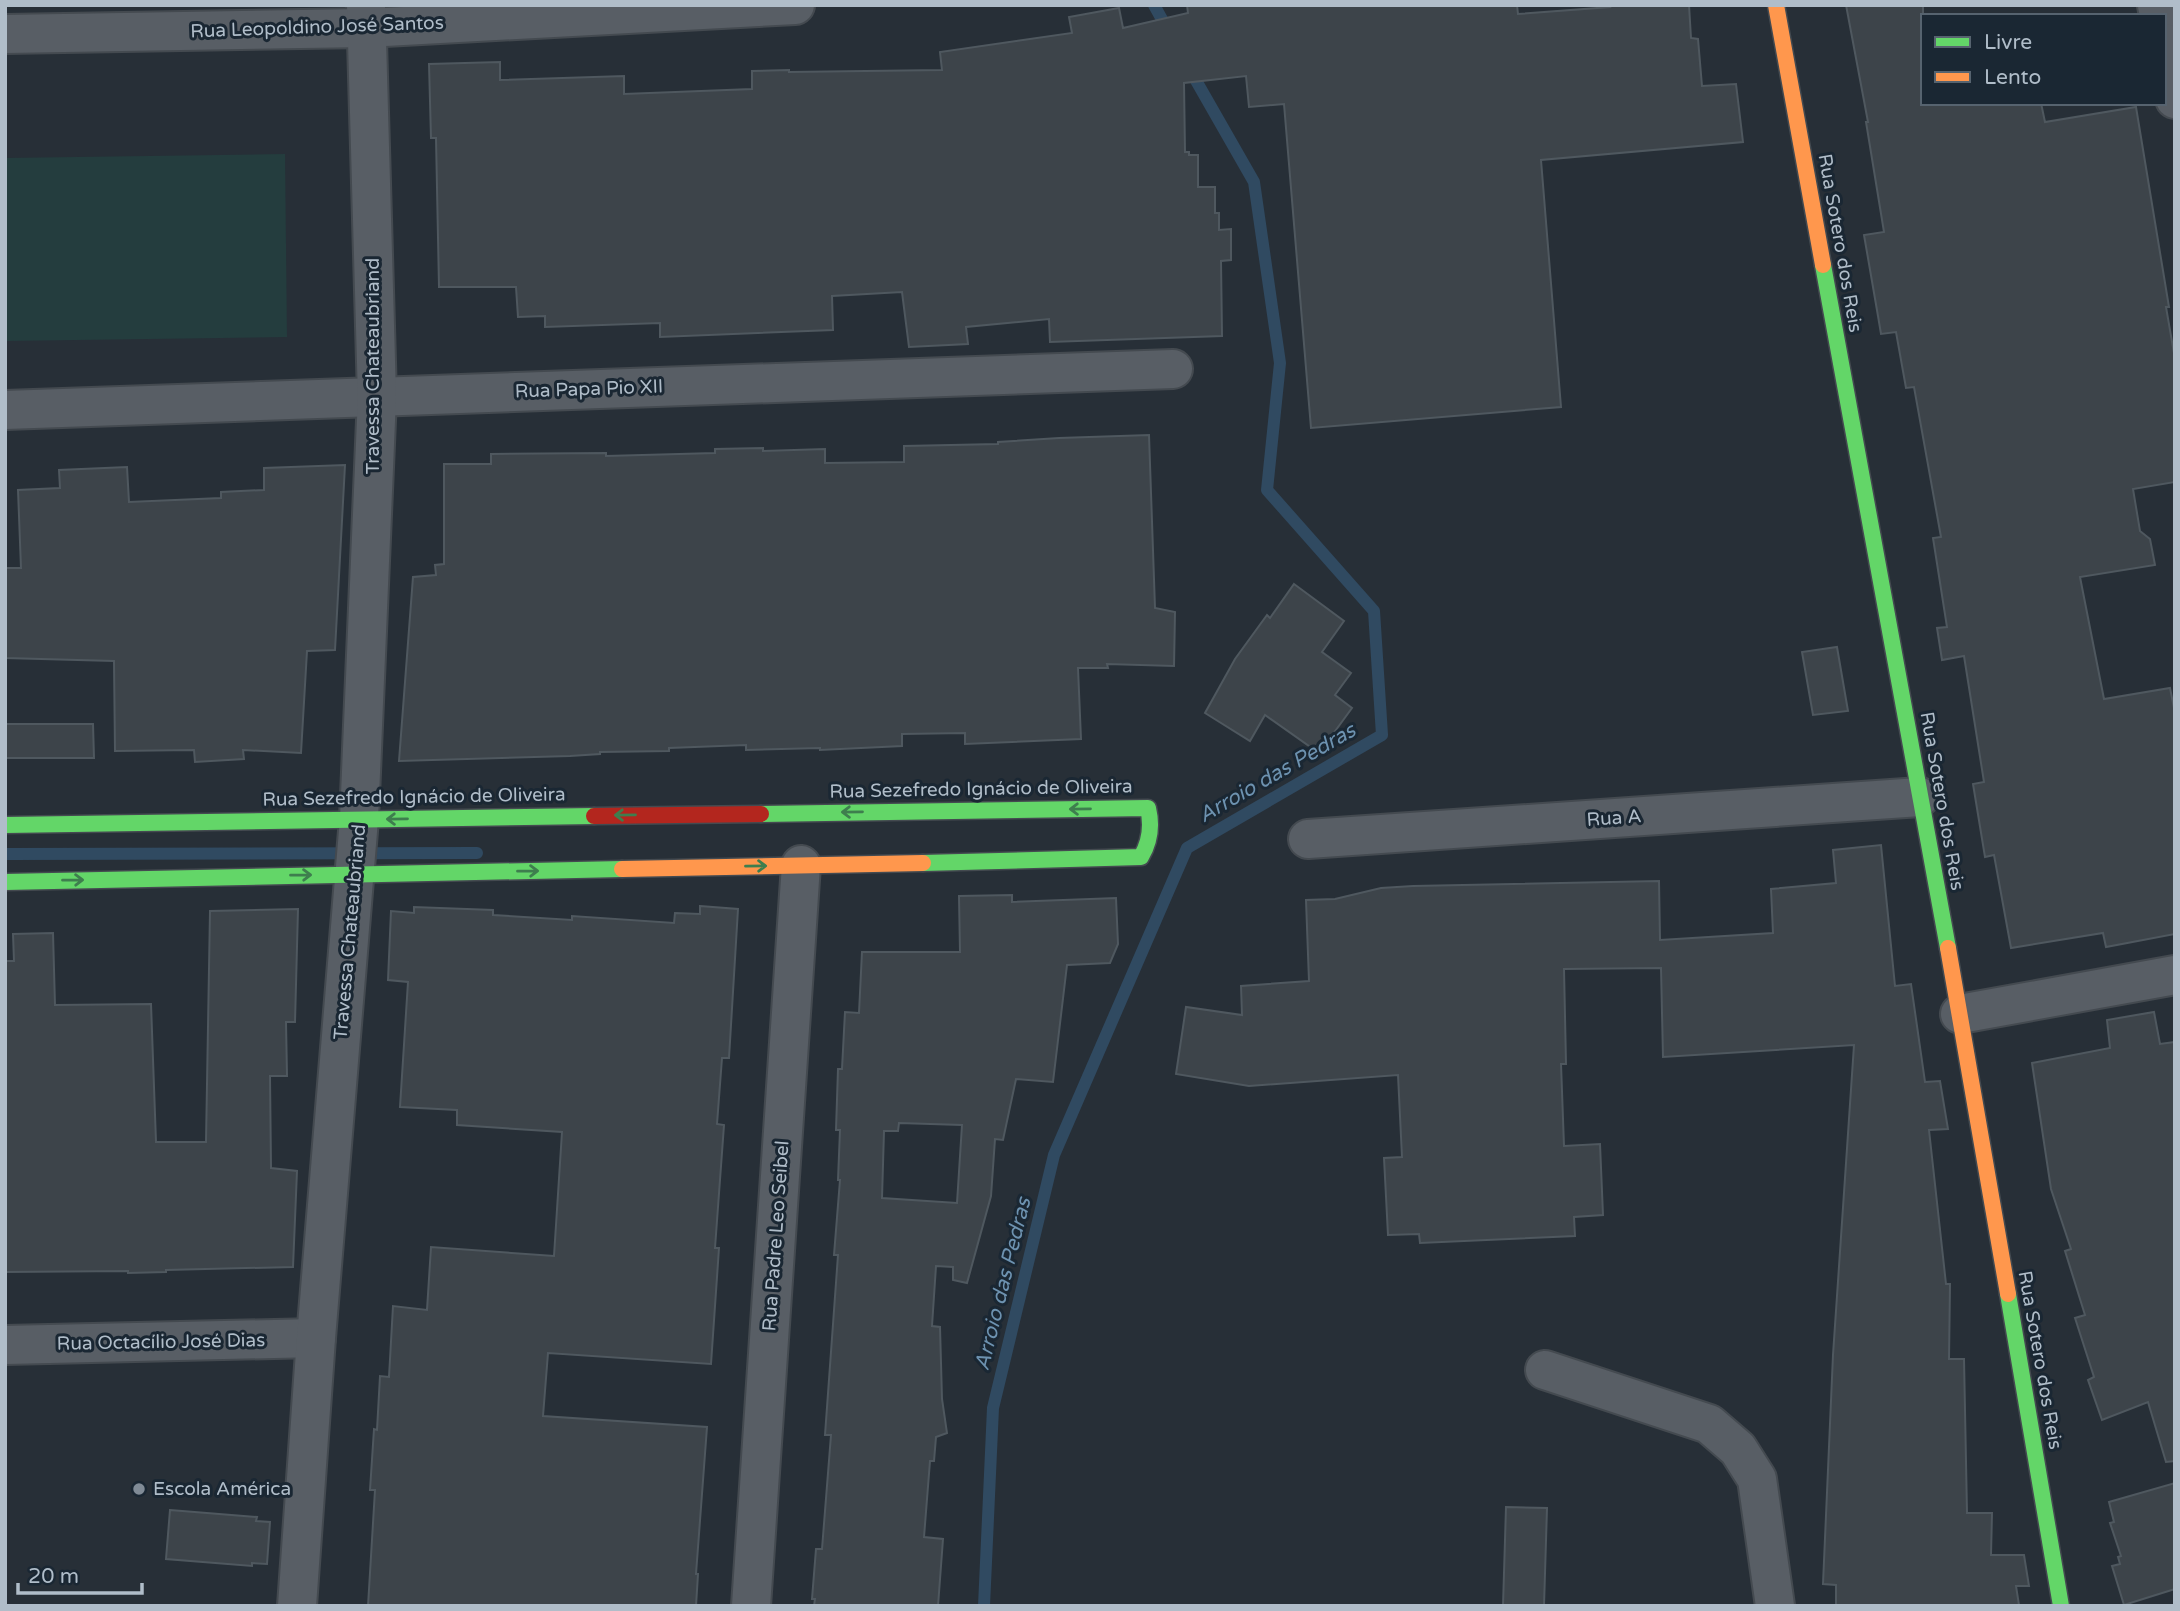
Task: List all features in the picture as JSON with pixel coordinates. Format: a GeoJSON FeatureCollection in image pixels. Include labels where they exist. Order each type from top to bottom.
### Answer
{"type":"FeatureCollection","features":[{"type":"Feature","properties":{"kind":"street","name":"Rua Leopoldino José Santos"},"geometry":{"type":"LineString","coordinates":[[5,34],[366,16],[795,5]]}},
{"type":"Feature","properties":{"kind":"street","name":"Rua Sotero dos Reis"},"geometry":{"type":"LineString","coordinates":[[1776,5],[1960,1014],[2061,1606]]}},
{"type":"Feature","properties":{"kind":"street","name":"Travessa Chateaubriand"},"geometry":{"type":"LineString","coordinates":[[297,1606],[357,843],[377,397],[366,16]]}},
{"type":"Feature","properties":{"kind":"street"},"geometry":{"type":"LineString","coordinates":[[2166,53],[2175,99]]}},
{"type":"Feature","properties":{"kind":"street","name":"Rua Papa Pio XII"},"geometry":{"type":"LineString","coordinates":[[5,410],[1173,369]]}},
{"type":"Feature","properties":{"kind":"street","name":"Rua A"},"geometry":{"type":"LineString","coordinates":[[1308,839],[1920,797]]}},
{"type":"Feature","properties":{"kind":"street","name":"Rua Sezefredo Ignácio de Oliveira"},"geometry":{"type":"LineString","coordinates":[[5,825],[357,843],[801,865],[1136,858],[1141,857],[1145,850],[1150,811],[1148,808],[357,843],[5,881]]}},
{"type":"Feature","properties":{"kind":"street","name":"Rua Padre Leo Seibel"},"geometry":{"type":"LineString","coordinates":[[751,1606],[801,865]]}},
{"type":"Feature","properties":{"kind":"street"},"geometry":{"type":"LineString","coordinates":[[1960,1014],[2175,975]]}},
{"type":"Feature","properties":{"kind":"street","name":"Rua Octacílio José Dias"},"geometry":{"type":"LineString","coordinates":[[5,1345],[316,1338]]}},
{"type":"Feature","properties":{"kind":"street"},"geometry":{"type":"LineString","coordinates":[[1545,1370],[1709,1424],[1738,1449],[1757,1479],[1775,1606]]}},
{"type":"Feature","properties":{"kind":"green space"},"geometry":{"type":"Polygon","coordinates":[[[285,154],[287,337],[5,341],[5,158],[285,154]]]}},
{"type":"Feature","properties":{"kind":"building"},"geometry":{"type":"Polygon","coordinates":[[[1187,5],[1517,5],[1518,14],[1610,7],[1609,5],[1689,5],[1691,38],[1698,39],[1702,86],[1736,84],[1743,142],[1541,160],[1561,407],[1311,428],[1284,104],[1249,107],[1246,76],[1184,83],[1185,152],[1198,155],[1198,187],[1215,187],[1215,213],[1219,213],[1219,230],[1231,229],[1231,260],[1221,261],[1222,336],[1050,342],[1049,319],[966,327],[968,344],[909,347],[902,292],[832,296],[833,330],[660,337],[660,323],[545,327],[545,316],[518,317],[516,287],[439,287],[436,138],[431,138],[429,64],[500,62],[500,80],[624,76],[624,94],[752,89],[752,71],[942,70],[940,52],[1072,33],[1069,17],[1119,8],[1123,28],[1188,13],[1187,5]]]}},
{"type":"Feature","properties":{"kind":"building"},"geometry":{"type":"Polygon","coordinates":[[[1846,5],[1923,5],[1921,105],[2041,105],[2045,122],[2136,107],[2175,359],[2175,482],[2133,489],[2140,531],[2150,539],[2155,565],[2080,577],[2104,699],[2170,688],[2175,713],[2175,934],[2106,947],[2103,933],[2011,948],[1994,855],[1985,857],[1973,784],[1984,782],[1964,656],[1942,660],[1937,628],[1947,627],[1933,538],[1941,537],[1914,387],[1906,388],[1896,332],[1881,334],[1864,235],[1884,232],[1868,122],[1846,5]]]}},
{"type":"Feature","properties":{"kind":"building"},"geometry":{"type":"Polygon","coordinates":[[[1149,435],[1155,608],[1175,612],[1174,666],[1107,664],[1108,668],[1078,668],[1081,739],[965,744],[965,733],[902,734],[902,746],[746,750],[746,745],[669,748],[669,751],[600,752],[570,756],[399,761],[413,577],[436,575],[435,565],[444,564],[444,464],[491,464],[491,454],[606,453],[606,456],[715,453],[715,449],[763,448],[763,451],[825,449],[825,463],[904,462],[904,446],[998,444],[1059,438],[1149,435]]]}},
{"type":"Feature","properties":{"kind":"building"},"geometry":{"type":"Polygon","coordinates":[[[345,465],[335,650],[307,651],[301,753],[243,750],[244,759],[195,762],[194,750],[115,751],[114,661],[5,658],[5,568],[21,568],[18,490],[60,488],[59,470],[127,467],[129,502],[221,498],[221,492],[264,490],[264,468],[345,465]]]}},
{"type":"Feature","properties":{"kind":"building"},"geometry":{"type":"Polygon","coordinates":[[[1294,584],[1344,621],[1322,652],[1351,673],[1335,695],[1352,708],[1319,753],[1265,715],[1250,741],[1205,713],[1235,659],[1267,615],[1270,618],[1294,584]]]}},
{"type":"Feature","properties":{"kind":"building"},"geometry":{"type":"Polygon","coordinates":[[[1837,647],[1848,711],[1813,715],[1802,652],[1837,647]]]}},
{"type":"Feature","properties":{"kind":"building"},"geometry":{"type":"Polygon","coordinates":[[[5,724],[93,724],[94,758],[5,758],[5,724]]]}},
{"type":"Feature","properties":{"kind":"building"},"geometry":{"type":"Polygon","coordinates":[[[1881,845],[1895,986],[1911,984],[1925,1082],[1940,1081],[1948,1129],[1929,1130],[1946,1284],[1950,1284],[1949,1359],[1964,1359],[1967,1513],[1992,1513],[1991,1555],[2024,1555],[2029,1586],[2016,1586],[2019,1605],[1836,1606],[1836,1585],[1823,1584],[1833,1355],[1854,1045],[1663,1057],[1661,968],[1564,969],[1566,1064],[1561,1064],[1564,1146],[1600,1144],[1603,1215],[1574,1217],[1575,1236],[1420,1243],[1419,1234],[1388,1235],[1384,1158],[1402,1157],[1398,1075],[1249,1086],[1176,1074],[1186,1007],[1242,1015],[1241,986],[1309,981],[1306,900],[1335,899],[1381,888],[1413,886],[1659,881],[1660,940],[1773,933],[1771,889],[1836,883],[1833,850],[1881,845]]]}},
{"type":"Feature","properties":{"kind":"building"},"geometry":{"type":"Polygon","coordinates":[[[1012,895],[1012,902],[1116,898],[1118,944],[1110,963],[1067,965],[1053,1082],[1016,1079],[1003,1140],[995,1139],[991,1196],[967,1283],[953,1280],[953,1267],[936,1266],[932,1326],[940,1327],[942,1399],[947,1433],[936,1437],[934,1461],[930,1461],[924,1537],[943,1539],[938,1606],[814,1606],[815,1599],[812,1599],[816,1549],[822,1549],[831,1435],[825,1435],[838,1255],[834,1255],[840,1180],[840,1130],[836,1130],[838,1069],[842,1069],[845,1012],[859,1013],[862,952],[960,952],[959,896],[1012,895]],[[899,1123],[898,1131],[884,1131],[882,1198],[957,1203],[962,1125],[899,1123]]]}},
{"type":"Feature","properties":{"kind":"building"},"geometry":{"type":"Polygon","coordinates":[[[700,906],[738,909],[729,1058],[722,1058],[717,1124],[724,1125],[715,1248],[719,1248],[711,1364],[548,1353],[543,1416],[707,1427],[696,1606],[368,1606],[375,1490],[370,1490],[374,1429],[377,1430],[380,1376],[389,1377],[393,1306],[427,1310],[431,1247],[554,1256],[562,1132],[457,1125],[457,1110],[400,1107],[408,982],[388,980],[391,911],[414,913],[414,907],[493,910],[493,915],[572,920],[572,916],[674,923],[675,913],[700,914],[700,906]]]}},
{"type":"Feature","properties":{"kind":"building"},"geometry":{"type":"Polygon","coordinates":[[[298,909],[295,1022],[286,1022],[287,1076],[270,1076],[271,1168],[297,1171],[293,1267],[128,1273],[5,1272],[5,961],[14,961],[13,934],[53,933],[55,1005],[151,1004],[156,1142],[206,1142],[210,911],[298,909]]]}},
{"type":"Feature","properties":{"kind":"building"},"geometry":{"type":"Polygon","coordinates":[[[2154,1012],[2160,1044],[2175,1042],[2175,1461],[2166,1462],[2148,1402],[2102,1420],[2088,1380],[2094,1377],[2075,1318],[2085,1315],[2065,1251],[2071,1249],[2051,1189],[2032,1063],[2110,1048],[2107,1020],[2154,1012]]]}},
{"type":"Feature","properties":{"kind":"building"},"geometry":{"type":"Polygon","coordinates":[[[2175,1483],[2175,1589],[2124,1605],[2112,1566],[2120,1564],[2118,1557],[2121,1556],[2110,1523],[2114,1522],[2109,1502],[2175,1483]]]}},
{"type":"Feature","properties":{"kind":"building"},"geometry":{"type":"Polygon","coordinates":[[[1506,1507],[1547,1508],[1544,1606],[1503,1606],[1506,1507]]]}},
{"type":"Feature","properties":{"kind":"building"},"geometry":{"type":"Polygon","coordinates":[[[170,1510],[257,1517],[256,1521],[270,1522],[267,1564],[252,1563],[252,1566],[166,1559],[170,1510]]]}},
{"type":"Feature","properties":{"kind":"waterway","name":"Arroio das Pedras"},"geometry":{"type":"LineString","coordinates":[[1154,5],[1169,32]]}},
{"type":"Feature","properties":{"kind":"waterway","name":"Arroio das Pedras"},"geometry":{"type":"LineString","coordinates":[[984,1606],[993,1408],[1054,1155],[1187,848],[1382,735],[1374,611],[1267,490],[1280,363],[1254,182],[1190,70]]}},
{"type":"Feature","properties":{"kind":"waterway"},"geometry":{"type":"LineString","coordinates":[[5,854],[477,853]]}},
{"type":"Feature","properties":{"kind":"traffic: fast"},"geometry":{"type":"LineString","coordinates":[[1823,265],[1948,948]]}},
{"type":"Feature","properties":{"kind":"traffic: fast"},"geometry":{"type":"LineString","coordinates":[[761,814],[1148,808],[1149,833],[1141,857],[923,863]]}},
{"type":"Feature","properties":{"kind":"traffic: fast"},"geometry":{"type":"LineString","coordinates":[[5,825],[594,816]]}},
{"type":"Feature","properties":{"kind":"traffic: fast"},"geometry":{"type":"LineString","coordinates":[[5,882],[622,869]]}},
{"type":"Feature","properties":{"kind":"traffic: fast"},"geometry":{"type":"LineString","coordinates":[[2008,1294],[2061,1606]]}},
{"type":"Feature","properties":{"kind":"traffic: slow"},"geometry":{"type":"LineString","coordinates":[[1776,5],[1823,265]]}},
{"type":"Feature","properties":{"kind":"traffic: slow"},"geometry":{"type":"LineString","coordinates":[[622,869],[923,863]]}},
{"type":"Feature","properties":{"kind":"traffic: slow"},"geometry":{"type":"LineString","coordinates":[[1948,948],[2008,1294]]}},
{"type":"Feature","properties":{"kind":"traffic: jam"},"geometry":{"type":"LineString","coordinates":[[594,816],[761,814]]}},
{"type":"Feature","properties":{"kind":"place","name":"Escola América"},"geometry":{"type":"Point","coordinates":[139,1489]}}]}
